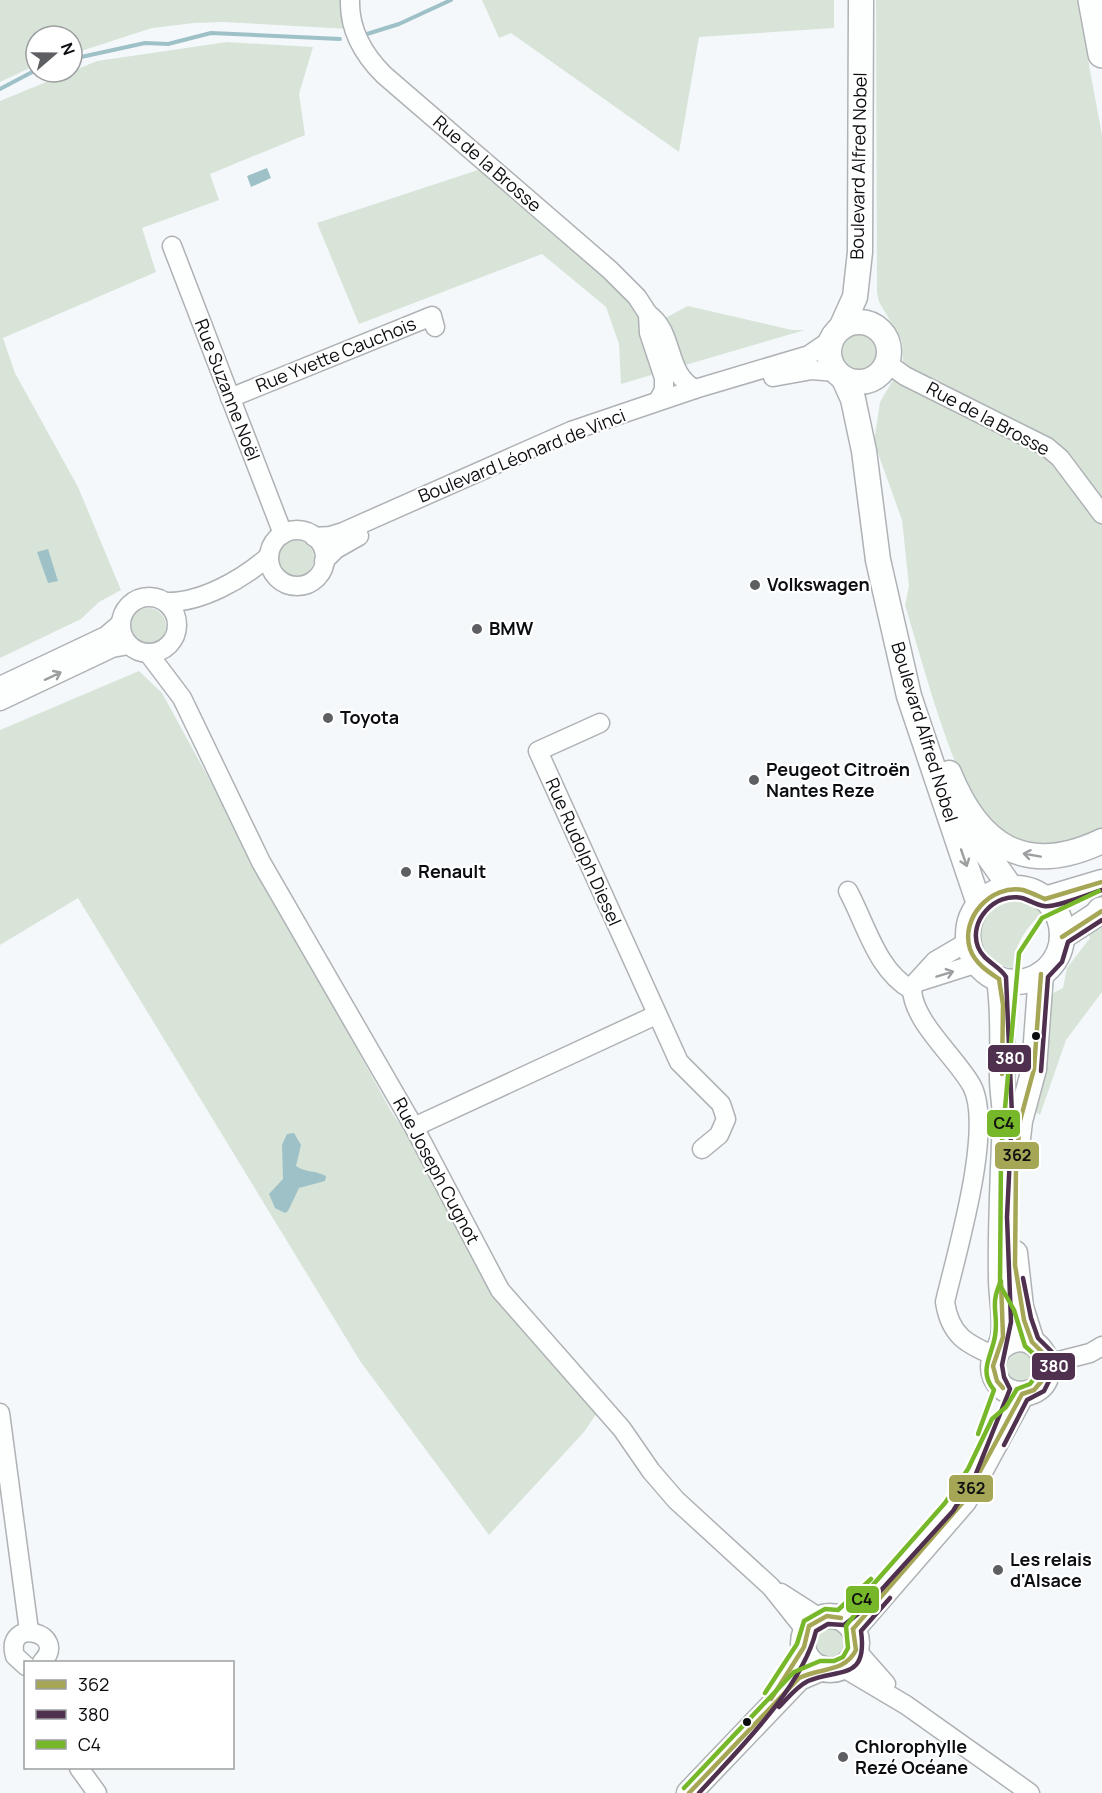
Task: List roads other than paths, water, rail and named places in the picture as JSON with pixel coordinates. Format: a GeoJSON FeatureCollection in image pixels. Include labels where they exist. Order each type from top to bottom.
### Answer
{"type":"FeatureCollection","features":[{"type":"Feature","properties":{"kind":"highway"},"geometry":{"type":"LineString","coordinates":[[1092,0],[1102,54]]}},
{"type":"Feature","properties":{"kind":"main road","name":"Boulevard Alfred Nobel"},"geometry":{"type":"LineString","coordinates":[[836,334],[855,297],[860,252],[861,0]]}},
{"type":"Feature","properties":{"kind":"main road"},"geometry":{"type":"LineString","coordinates":[[860,252],[865,288],[876,327],[888,343],[879,372],[862,382],[840,375],[829,357],[836,334],[859,322],[876,327]]}},
{"type":"Feature","properties":{"kind":"main road","name":"Boulevard Alfred Nobel"},"geometry":{"type":"LineString","coordinates":[[864,451],[879,372]]}},
{"type":"Feature","properties":{"kind":"main road","name":"Boulevard Alfred Nobel"},"geometry":{"type":"LineString","coordinates":[[840,375],[853,399],[864,451],[871,522],[888,611],[909,696],[979,904]]}},
{"type":"Feature","properties":{"kind":"main road"},"geometry":{"type":"LineString","coordinates":[[888,611],[950,777],[974,821],[986,835],[1019,852],[1048,857],[1074,852],[1102,841]]}},
{"type":"Feature","properties":{"kind":"main road","name":"Boulevard Alfred Nobel"},"geometry":{"type":"LineString","coordinates":[[909,665],[928,734],[955,800],[972,832],[1011,888]]}},
{"type":"Feature","properties":{"kind":"main road"},"geometry":{"type":"LineString","coordinates":[[1045,899],[1102,882]]}},
{"type":"Feature","properties":{"kind":"main road"},"geometry":{"type":"LineString","coordinates":[[999,979],[1024,981],[1041,974],[1056,958],[1062,937],[1059,918],[1045,899],[1027,890],[1011,888],[999,891],[979,904],[969,925],[973,952],[999,979],[1003,1005],[1002,1081],[1005,1117],[1000,1202],[1004,1324],[993,1371],[1013,1391]]}},
{"type":"Feature","properties":{"kind":"main road"},"geometry":{"type":"LineString","coordinates":[[1062,937],[1102,911]]}},
{"type":"Feature","properties":{"kind":"main road"},"geometry":{"type":"LineString","coordinates":[[1032,1342],[1021,1307],[1015,1265],[1016,1166],[1020,1121],[1034,1069],[1041,974]]}},
{"type":"Feature","properties":{"kind":"main road"},"geometry":{"type":"LineString","coordinates":[[998,1352],[1017,1339],[1032,1342],[1043,1351],[1047,1364],[1046,1376],[1039,1386],[1013,1391]]}},
{"type":"Feature","properties":{"kind":"main road"},"geometry":{"type":"LineString","coordinates":[[689,1793],[758,1718],[799,1678],[867,1594],[947,1506],[1013,1391]]}},
{"type":"Feature","properties":{"kind":"street","name":"Rue de la Brosse"},"geometry":{"type":"LineString","coordinates":[[350,0],[350,15],[357,39],[376,68],[610,270],[637,297],[664,332],[681,380],[695,389]]}},
{"type":"Feature","properties":{"kind":"street","name":"Rue Suzanne Noël"},"geometry":{"type":"LineString","coordinates":[[172,246],[283,534]]}},
{"type":"Feature","properties":{"kind":"street","name":"Rue de la Brosse"},"geometry":{"type":"LineString","coordinates":[[648,314],[649,333],[664,378],[664,390],[658,401]]}},
{"type":"Feature","properties":{"kind":"street","name":"Rue Yvette Cauchois"},"geometry":{"type":"LineString","coordinates":[[230,398],[432,316],[435,327]]}},
{"type":"Feature","properties":{"kind":"street","name":"Boulevard Léonard de Vinci"},"geometry":{"type":"LineString","coordinates":[[314,537],[343,532],[570,431],[695,389],[809,355],[836,334]]}},
{"type":"Feature","properties":{"kind":"street","name":"Boulevard Léonard de Vinci"},"geometry":{"type":"LineString","coordinates":[[324,561],[347,541],[574,442],[693,400],[777,375],[813,370],[840,375]]}},
{"type":"Feature","properties":{"kind":"street","name":"Rue de la Brosse"},"geometry":{"type":"LineString","coordinates":[[879,372],[905,376],[1047,447],[1060,458],[1102,514]]}},
{"type":"Feature","properties":{"kind":"street"},"geometry":{"type":"LineString","coordinates":[[299,530],[314,537],[322,548],[324,561],[321,571],[306,584],[296,586],[277,578],[270,568],[269,556],[275,540],[283,534],[299,530]]}},
{"type":"Feature","properties":{"kind":"street"},"geometry":{"type":"LineString","coordinates":[[269,556],[251,572],[182,603],[166,602],[149,596],[139,598],[129,604],[123,613],[120,624],[122,635],[129,645],[148,653],[160,651],[199,608],[256,582],[277,578]]}},
{"type":"Feature","properties":{"kind":"street"},"geometry":{"type":"LineString","coordinates":[[166,602],[175,615],[174,634]]}},
{"type":"Feature","properties":{"kind":"street"},"geometry":{"type":"LineString","coordinates":[[0,686],[106,636],[120,624]]}},
{"type":"Feature","properties":{"kind":"street","name":"Rue Joseph Cugnot"},"geometry":{"type":"LineString","coordinates":[[174,634],[174,666],[182,698]]}},
{"type":"Feature","properties":{"kind":"street"},"geometry":{"type":"LineString","coordinates":[[0,701],[112,648],[129,645]]}},
{"type":"Feature","properties":{"kind":"street","name":"Rue Joseph Cugnot"},"geometry":{"type":"LineString","coordinates":[[148,653],[182,698],[261,862],[414,1127],[506,1298],[622,1429],[651,1471],[676,1500],[830,1641],[863,1677],[1030,1793]]}},
{"type":"Feature","properties":{"kind":"street","name":"Rue Rudolph Diesel"},"geometry":{"type":"LineString","coordinates":[[600,723],[538,750],[679,1062],[721,1104],[726,1119],[719,1135],[702,1149]]}},
{"type":"Feature","properties":{"kind":"street"},"geometry":{"type":"LineString","coordinates":[[848,891],[886,967],[899,983],[913,986]]}},
{"type":"Feature","properties":{"kind":"street"},"geometry":{"type":"LineString","coordinates":[[973,952],[935,961],[913,986],[916,1007],[971,1084],[976,1096],[974,1174],[945,1302],[953,1331],[963,1340],[998,1352]]}},
{"type":"Feature","properties":{"kind":"street"},"geometry":{"type":"LineString","coordinates":[[414,1127],[656,1015]]}},
{"type":"Feature","properties":{"kind":"street"},"geometry":{"type":"LineString","coordinates":[[1047,1364],[1090,1353],[1102,1346]]}},
{"type":"Feature","properties":{"kind":"street"},"geometry":{"type":"LineString","coordinates":[[0,1413],[29,1631]]}},
{"type":"Feature","properties":{"kind":"street"},"geometry":{"type":"LineString","coordinates":[[24,1665],[7,1651],[15,1640],[29,1631],[40,1634],[48,1643],[48,1655],[43,1661]]}},
{"type":"Feature","properties":{"kind":"street"},"geometry":{"type":"LineString","coordinates":[[80,1769],[97,1793]]}},
{"type":"Feature","properties":{"kind":"water"},"geometry":{"type":"Polygon","coordinates":[[[267,168],[271,178],[251,187],[247,176],[267,168]]]}},
{"type":"Feature","properties":{"kind":"water"},"geometry":{"type":"Polygon","coordinates":[[[48,549],[58,581],[48,583],[37,552],[48,549]]]}},
{"type":"Feature","properties":{"kind":"water"},"geometry":{"type":"Polygon","coordinates":[[[294,1133],[301,1145],[296,1166],[326,1176],[325,1181],[299,1188],[285,1213],[275,1208],[269,1194],[283,1179],[282,1145],[287,1134],[294,1133]]]}},
{"type":"Feature","properties":{"kind":"waterway"},"geometry":{"type":"LineString","coordinates":[[367,34],[399,24],[451,0]]}},
{"type":"Feature","properties":{"kind":"waterway"},"geometry":{"type":"LineString","coordinates":[[84,56],[145,43],[168,44],[211,33],[340,39]]}},
{"type":"Feature","properties":{"kind":"waterway"},"geometry":{"type":"LineString","coordinates":[[0,89],[24,76]]}},
{"type":"Feature","properties":{"kind":"place","name":"Volkswagen"},"geometry":{"type":"Point","coordinates":[755,585]}},
{"type":"Feature","properties":{"kind":"place","name":"BMW"},"geometry":{"type":"Point","coordinates":[477,629]}},
{"type":"Feature","properties":{"kind":"place","name":"Toyota"},"geometry":{"type":"Point","coordinates":[328,718]}},
{"type":"Feature","properties":{"kind":"place","name":"Peugeot Citroën Nantes Reze"},"geometry":{"type":"Point","coordinates":[754,780]}},
{"type":"Feature","properties":{"kind":"place","name":"Renault"},"geometry":{"type":"Point","coordinates":[406,872]}},
{"type":"Feature","properties":{"kind":"place","name":"Les relais d'Alsace"},"geometry":{"type":"Point","coordinates":[998,1570]}},
{"type":"Feature","properties":{"kind":"place","name":"Chlorophylle Rezé Océane"},"geometry":{"type":"Point","coordinates":[843,1757]}}]}
